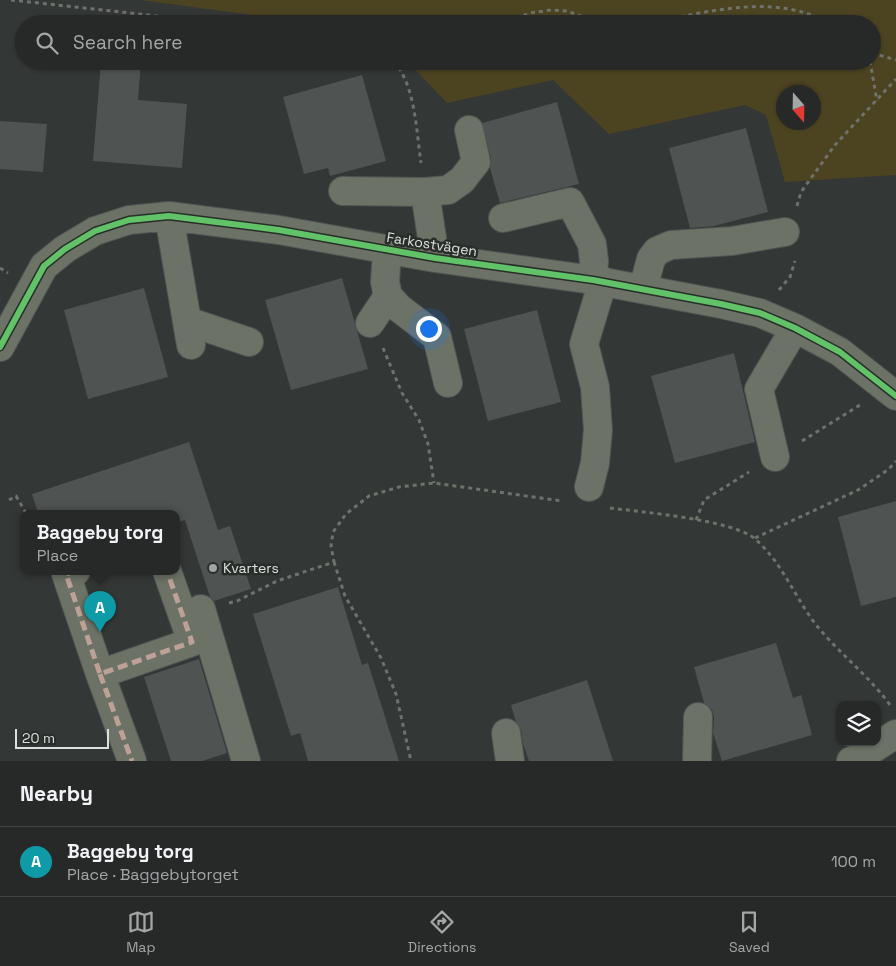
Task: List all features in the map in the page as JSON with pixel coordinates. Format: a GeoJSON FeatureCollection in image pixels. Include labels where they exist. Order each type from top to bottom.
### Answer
{"type":"FeatureCollection","features":[{"type":"Feature","properties":{"kind":"street"},"geometry":{"type":"LineString","coordinates":[[344,191],[425,192],[448,190],[462,180],[476,162],[469,130]]}},
{"type":"Feature","properties":{"kind":"street"},"geometry":{"type":"LineString","coordinates":[[425,192],[435,258]]}},
{"type":"Feature","properties":{"kind":"street"},"geometry":{"type":"LineString","coordinates":[[503,218],[570,202],[592,244],[598,280],[584,344],[595,387],[598,430],[595,463],[595,497]]}},
{"type":"Feature","properties":{"kind":"street"},"geometry":{"type":"LineString","coordinates":[[169,216],[189,333],[249,342]]}},
{"type":"Feature","properties":{"kind":"street","name":"Farkostvägen"},"geometry":{"type":"LineString","coordinates":[[0,347],[44,266],[64,249],[95,231],[129,220],[169,216],[279,230],[435,258],[598,280],[760,313],[795,328],[840,352],[896,396]]}},
{"type":"Feature","properties":{"kind":"street"},"geometry":{"type":"LineString","coordinates":[[643,289],[651,259],[657,251],[671,246],[732,242],[793,232]]}},
{"type":"Feature","properties":{"kind":"street"},"geometry":{"type":"LineString","coordinates":[[387,250],[385,282],[388,296],[399,308],[437,337],[448,383]]}},
{"type":"Feature","properties":{"kind":"street"},"geometry":{"type":"LineString","coordinates":[[370,323],[388,296]]}},
{"type":"Feature","properties":{"kind":"street"},"geometry":{"type":"LineString","coordinates":[[775,457],[759,388],[795,328]]}},
{"type":"Feature","properties":{"kind":"street"},"geometry":{"type":"LineString","coordinates":[[66,575],[132,761]]}},
{"type":"Feature","properties":{"kind":"street"},"geometry":{"type":"LineString","coordinates":[[100,674],[192,642],[169,575]]}},
{"type":"Feature","properties":{"kind":"street"},"geometry":{"type":"LineString","coordinates":[[201,609],[246,761]]}},
{"type":"Feature","properties":{"kind":"street"},"geometry":{"type":"LineString","coordinates":[[697,761],[698,717]]}},
{"type":"Feature","properties":{"kind":"street"},"geometry":{"type":"LineString","coordinates":[[506,733],[510,761]]}},
{"type":"Feature","properties":{"kind":"street"},"geometry":{"type":"LineString","coordinates":[[851,761],[891,746]]}},
{"type":"Feature","properties":{"kind":"path"},"geometry":{"type":"LineString","coordinates":[[11,0],[148,15]]}},
{"type":"Feature","properties":{"kind":"path"},"geometry":{"type":"LineString","coordinates":[[685,15],[748,3],[764,2]]}},
{"type":"Feature","properties":{"kind":"path"},"geometry":{"type":"LineString","coordinates":[[805,8],[821,15]]}},
{"type":"Feature","properties":{"kind":"path"},"geometry":{"type":"LineString","coordinates":[[525,15],[551,10],[567,11],[578,15]]}},
{"type":"Feature","properties":{"kind":"path"},"geometry":{"type":"LineString","coordinates":[[881,56],[896,60]]}},
{"type":"Feature","properties":{"kind":"path"},"geometry":{"type":"LineString","coordinates":[[400,70],[405,79],[412,101],[425,192]]}},
{"type":"Feature","properties":{"kind":"path"},"geometry":{"type":"LineString","coordinates":[[872,70],[877,101]]}},
{"type":"Feature","properties":{"kind":"path"},"geometry":{"type":"LineString","coordinates":[[760,313],[790,277],[793,232],[801,192],[835,145],[896,79]]}},
{"type":"Feature","properties":{"kind":"path"},"geometry":{"type":"LineString","coordinates":[[370,323],[377,334],[402,393],[419,420],[428,444],[434,483]]}},
{"type":"Feature","properties":{"kind":"path"},"geometry":{"type":"LineString","coordinates":[[754,538],[858,490],[889,469],[896,461]]}},
{"type":"Feature","properties":{"kind":"path"},"geometry":{"type":"LineString","coordinates":[[411,761],[396,694],[381,658],[345,596],[331,546],[333,532],[346,514],[369,496],[399,487],[434,483],[564,501]]}},
{"type":"Feature","properties":{"kind":"path"},"geometry":{"type":"LineString","coordinates":[[9,500],[16,496],[24,510]]}},
{"type":"Feature","properties":{"kind":"path"},"geometry":{"type":"LineString","coordinates":[[595,497],[738,529],[754,538],[775,561],[817,626],[885,698],[890,706]]}},
{"type":"Feature","properties":{"kind":"path"},"geometry":{"type":"LineString","coordinates":[[201,609],[237,601],[277,581],[334,562]]}},
{"type":"Feature","properties":{"kind":"shaded area"},"geometry":{"type":"Polygon","coordinates":[[[140,0],[896,0],[896,175],[785,182],[766,115],[745,105],[609,134],[553,80],[447,103],[416,70],[881,70],[881,15],[253,15],[140,0]]]}},
{"type":"Feature","properties":{"kind":"building"},"geometry":{"type":"Polygon","coordinates":[[[100,70],[140,70],[138,100],[187,104],[182,168],[93,161],[100,70]]]}},
{"type":"Feature","properties":{"kind":"building"},"geometry":{"type":"Polygon","coordinates":[[[362,75],[386,161],[330,176],[328,168],[304,174],[283,97],[362,75]]]}},
{"type":"Feature","properties":{"kind":"building"},"geometry":{"type":"Polygon","coordinates":[[[557,102],[579,184],[500,203],[490,168],[491,159],[482,123],[557,102]]]}},
{"type":"Feature","properties":{"kind":"building"},"geometry":{"type":"Polygon","coordinates":[[[0,121],[47,124],[43,172],[0,169],[0,121]]]}},
{"type":"Feature","properties":{"kind":"building"},"geometry":{"type":"Polygon","coordinates":[[[746,128],[768,212],[714,226],[690,228],[669,148],[746,128]]]}},
{"type":"Feature","properties":{"kind":"building"},"geometry":{"type":"Polygon","coordinates":[[[342,278],[368,369],[291,390],[265,300],[342,278]]]}},
{"type":"Feature","properties":{"kind":"building"},"geometry":{"type":"Polygon","coordinates":[[[144,288],[168,377],[88,399],[64,310],[144,288]]]}},
{"type":"Feature","properties":{"kind":"building"},"geometry":{"type":"Polygon","coordinates":[[[537,310],[561,402],[488,421],[464,329],[537,310]]]}},
{"type":"Feature","properties":{"kind":"building"},"geometry":{"type":"Polygon","coordinates":[[[734,353],[755,442],[675,463],[651,376],[734,353]]]}},
{"type":"Feature","properties":{"kind":"building"},"geometry":{"type":"Polygon","coordinates":[[[189,442],[218,530],[230,526],[251,589],[214,601],[210,597],[185,520],[180,522],[180,510],[37,510],[32,494],[189,442]]]}},
{"type":"Feature","properties":{"kind":"building"},"geometry":{"type":"Polygon","coordinates":[[[896,501],[896,597],[861,606],[838,517],[896,501]]]}},
{"type":"Feature","properties":{"kind":"building"},"geometry":{"type":"Polygon","coordinates":[[[338,587],[362,665],[368,663],[399,761],[308,761],[300,733],[291,736],[253,614],[338,587]]]}},
{"type":"Feature","properties":{"kind":"building"},"geometry":{"type":"Polygon","coordinates":[[[776,643],[793,698],[801,695],[812,735],[722,761],[713,733],[714,717],[712,710],[704,703],[694,667],[776,643]]]}},
{"type":"Feature","properties":{"kind":"building"},"geometry":{"type":"Polygon","coordinates":[[[199,659],[227,753],[202,761],[171,761],[144,677],[199,659]]]}},
{"type":"Feature","properties":{"kind":"building"},"geometry":{"type":"Polygon","coordinates":[[[587,680],[613,761],[529,761],[523,744],[521,730],[516,722],[511,705],[587,680]]]}},
{"type":"Feature","properties":{"kind":"marked path"},"geometry":{"type":"LineString","coordinates":[[66,575],[100,674],[192,642],[168,575]]}},
{"type":"Feature","properties":{"kind":"marked path"},"geometry":{"type":"LineString","coordinates":[[100,674],[132,761]]}},
{"type":"Feature","properties":{"kind":"cycle path"},"geometry":{"type":"LineString","coordinates":[[0,347],[44,266],[65,249],[95,231],[129,220],[169,216],[279,230],[435,258],[593,280],[760,313],[795,328],[840,352],[896,396]]}},
{"type":"Feature","properties":{"kind":"place","name":"Kvarters"},"geometry":{"type":"Point","coordinates":[213,568]}},
{"type":"Feature","properties":{"kind":"place","name":"Baggeby torg"},"geometry":{"type":"Point","coordinates":[100,632]}}]}
